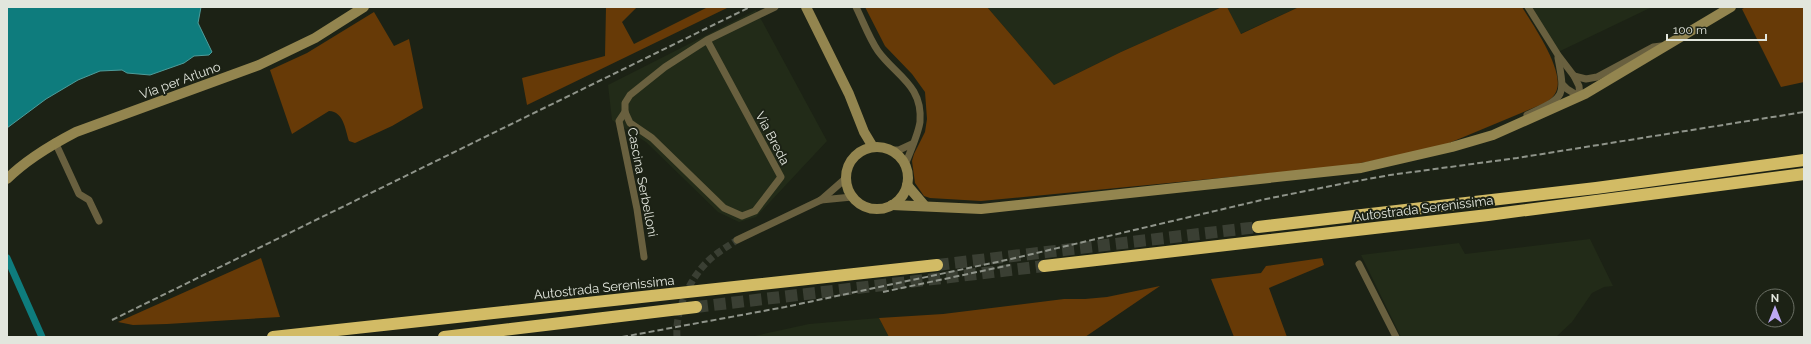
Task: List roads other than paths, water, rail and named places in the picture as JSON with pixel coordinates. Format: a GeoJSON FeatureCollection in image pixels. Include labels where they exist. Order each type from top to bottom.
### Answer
{"type":"FeatureCollection","features":[{"type":"Feature","properties":{"kind":"highway","name":"Autostrada Serenissima"},"geometry":{"type":"LineString","coordinates":[[1258,227],[1596,188],[1804,160]]}},
{"type":"Feature","properties":{"kind":"highway","name":"Autostrada Serenissima"},"geometry":{"type":"LineString","coordinates":[[1044,266],[1495,214],[1804,174]]}},
{"type":"Feature","properties":{"kind":"highway","name":"Autostrada Serenissima"},"geometry":{"type":"LineString","coordinates":[[273,337],[937,265]]}},
{"type":"Feature","properties":{"kind":"highway"},"geometry":{"type":"LineString","coordinates":[[444,337],[696,307]]}},
{"type":"Feature","properties":{"kind":"street","name":"Via per Arluno"},"geometry":{"type":"LineString","coordinates":[[7,180],[17,170],[56,142],[76,132],[259,65],[309,41],[364,7]]}},
{"type":"Feature","properties":{"kind":"street","name":"Cascina Serbelloni"},"geometry":{"type":"LineString","coordinates":[[644,257],[637,209],[619,121],[625,112],[625,103],[630,95],[665,67],[707,40],[775,7]]}},
{"type":"Feature","properties":{"kind":"street"},"geometry":{"type":"LineString","coordinates":[[806,7],[849,94],[864,132],[873,147]]}},
{"type":"Feature","properties":{"kind":"street"},"geometry":{"type":"LineString","coordinates":[[856,7],[877,49],[906,80],[917,98],[920,111],[920,124],[905,165]]}},
{"type":"Feature","properties":{"kind":"street"},"geometry":{"type":"LineString","coordinates":[[1528,7],[1558,55],[1574,76],[1579,86],[1580,97]]}},
{"type":"Feature","properties":{"kind":"street"},"geometry":{"type":"LineString","coordinates":[[912,144],[899,150],[873,147],[860,152],[849,164],[845,179],[847,189],[852,197],[866,208],[884,208],[892,205],[924,205],[945,208],[981,209],[1353,169],[1452,147],[1493,135],[1580,97],[1731,7]]}},
{"type":"Feature","properties":{"kind":"street","name":"Via Breda"},"geometry":{"type":"LineString","coordinates":[[625,112],[630,123],[652,138],[724,208],[742,216],[755,211],[781,177],[707,40]]}},
{"type":"Feature","properties":{"kind":"street"},"geometry":{"type":"LineString","coordinates":[[1574,76],[1586,79],[1597,78],[1653,47],[1667,44]]}},
{"type":"Feature","properties":{"kind":"street"},"geometry":{"type":"LineString","coordinates":[[1452,147],[1506,125],[1550,103],[1559,96],[1563,84],[1558,55]]}},
{"type":"Feature","properties":{"kind":"street"},"geometry":{"type":"LineString","coordinates":[[1563,84],[1567,89],[1580,97]]}},
{"type":"Feature","properties":{"kind":"street"},"geometry":{"type":"LineString","coordinates":[[860,152],[864,132]]}},
{"type":"Feature","properties":{"kind":"street"},"geometry":{"type":"LineString","coordinates":[[56,142],[79,194],[89,200],[99,221]]}},
{"type":"Feature","properties":{"kind":"street"},"geometry":{"type":"LineString","coordinates":[[890,150],[896,153],[905,165],[908,175],[904,193],[892,205]]}},
{"type":"Feature","properties":{"kind":"street"},"geometry":{"type":"LineString","coordinates":[[737,240],[821,200],[845,179]]}},
{"type":"Feature","properties":{"kind":"street"},"geometry":{"type":"LineString","coordinates":[[907,185],[924,205]]}},
{"type":"Feature","properties":{"kind":"street"},"geometry":{"type":"LineString","coordinates":[[821,200],[852,197]]}},
{"type":"Feature","properties":{"kind":"street"},"geometry":{"type":"LineString","coordinates":[[1359,264],[1396,337]]}},
{"type":"Feature","properties":{"kind":"water"},"geometry":{"type":"Polygon","coordinates":[[[7,7],[201,7],[198,23],[212,52],[209,55],[194,56],[184,63],[150,75],[127,73],[122,70],[100,71],[78,80],[46,99],[7,128],[7,7]]]}},
{"type":"Feature","properties":{"kind":"waterway"},"geometry":{"type":"LineString","coordinates":[[7,258],[42,337]]}},
{"type":"Feature","properties":{"kind":"tunnel"},"geometry":{"type":"LineString","coordinates":[[937,265],[1258,227]]}},
{"type":"Feature","properties":{"kind":"tunnel"},"geometry":{"type":"LineString","coordinates":[[677,337],[678,317],[684,296],[694,278],[700,269],[710,259],[737,240]]}},
{"type":"Feature","properties":{"kind":"tunnel"},"geometry":{"type":"LineString","coordinates":[[696,307],[1044,266]]}},
{"type":"Feature","properties":{"kind":"railway"},"geometry":{"type":"LineString","coordinates":[[112,320],[750,7]]}},
{"type":"Feature","properties":{"kind":"railway"},"geometry":{"type":"LineString","coordinates":[[622,337],[785,307],[1011,259],[1266,199],[1346,183],[1390,175],[1517,158],[1804,112]]}},
{"type":"Feature","properties":{"kind":"railway"},"geometry":{"type":"LineString","coordinates":[[883,292],[1010,265]]}}]}
